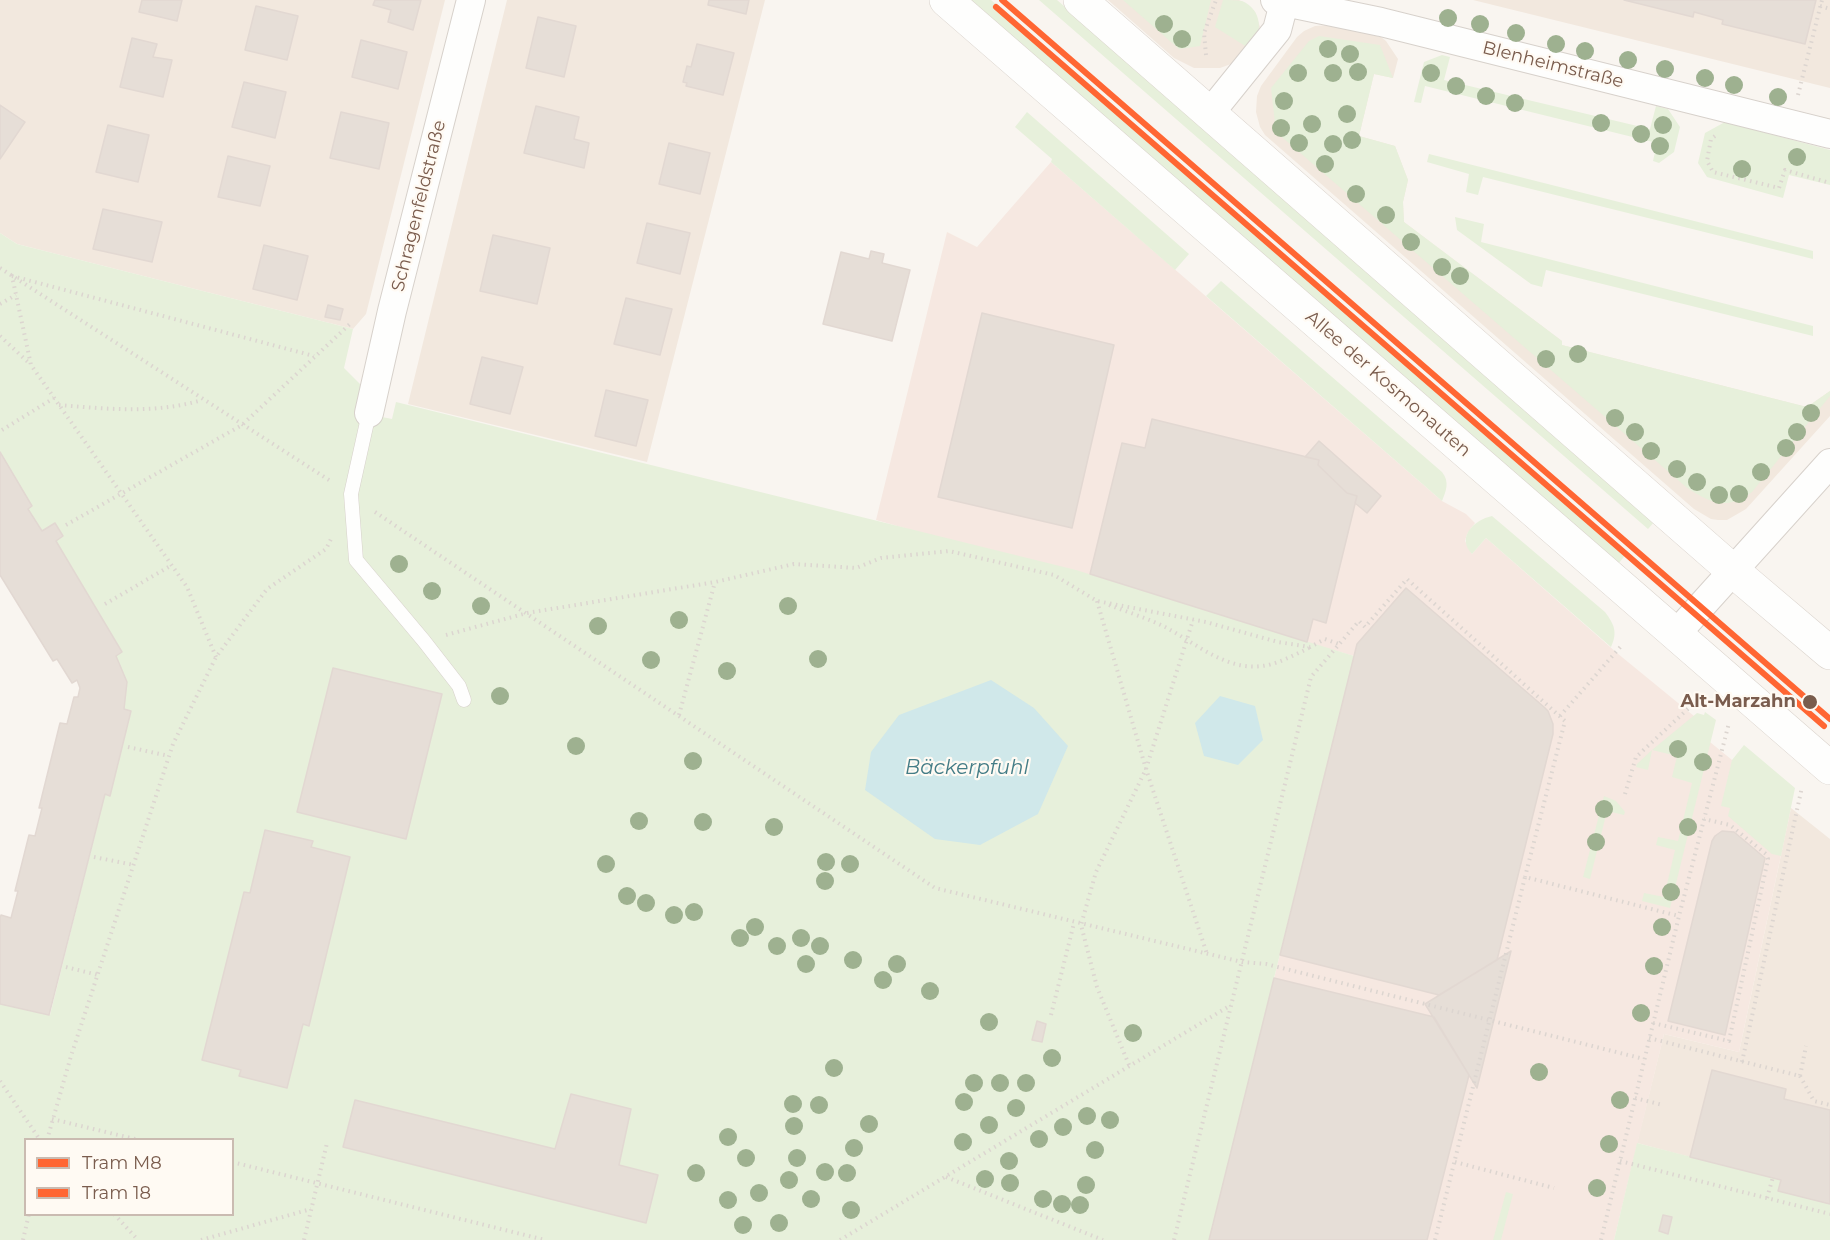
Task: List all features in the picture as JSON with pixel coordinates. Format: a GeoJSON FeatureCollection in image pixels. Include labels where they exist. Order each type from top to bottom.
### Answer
{"type":"FeatureCollection","features":[{"type":"Feature","properties":{"kind":"main road","name":"Allee der Kosmonauten"},"geometry":{"type":"LineString","coordinates":[[946,0],[1830,768]]}},
{"type":"Feature","properties":{"kind":"main road"},"geometry":{"type":"LineString","coordinates":[[1080,0],[1830,653]]}},
{"type":"Feature","properties":{"kind":"street","name":"Schragenfeldstraße"},"geometry":{"type":"LineString","coordinates":[[369,413],[392,311],[471,0]]}},
{"type":"Feature","properties":{"kind":"street"},"geometry":{"type":"LineString","coordinates":[[1210,112],[1277,30],[1279,1]]}},
{"type":"Feature","properties":{"kind":"street","name":"Blenheimstraße"},"geometry":{"type":"LineString","coordinates":[[1279,1],[1390,24],[1830,134]]}},
{"type":"Feature","properties":{"kind":"street"},"geometry":{"type":"LineString","coordinates":[[1676,634],[1830,464]]}},
{"type":"Feature","properties":{"kind":"lane"},"geometry":{"type":"LineString","coordinates":[[369,413],[351,494],[356,560],[459,686],[464,700]]}},
{"type":"Feature","properties":{"kind":"path"},"geometry":{"type":"LineString","coordinates":[[1206,56],[1204,33],[1216,0]]}},
{"type":"Feature","properties":{"kind":"path"},"geometry":{"type":"LineString","coordinates":[[1800,86],[1822,0]]}},
{"type":"Feature","properties":{"kind":"path"},"geometry":{"type":"LineString","coordinates":[[1820,6],[1830,9]]}},
{"type":"Feature","properties":{"kind":"path"},"geometry":{"type":"LineString","coordinates":[[1718,134],[1711,139],[1707,160],[1713,172],[1779,188],[1785,170],[1830,183]]}},
{"type":"Feature","properties":{"kind":"path"},"geometry":{"type":"LineString","coordinates":[[0,268],[351,494],[935,888],[1242,963],[1266,964],[1644,1059]]}},
{"type":"Feature","properties":{"kind":"path"},"geometry":{"type":"LineString","coordinates":[[12,276],[31,365]]}},
{"type":"Feature","properties":{"kind":"path"},"geometry":{"type":"LineString","coordinates":[[12,276],[314,356]]}},
{"type":"Feature","properties":{"kind":"path"},"geometry":{"type":"LineString","coordinates":[[0,304],[16,295]]}},
{"type":"Feature","properties":{"kind":"path"},"geometry":{"type":"LineString","coordinates":[[66,525],[242,425],[351,323]]}},
{"type":"Feature","properties":{"kind":"path"},"geometry":{"type":"LineString","coordinates":[[0,336],[31,365],[187,587],[216,657]]}},
{"type":"Feature","properties":{"kind":"path"},"geometry":{"type":"LineString","coordinates":[[2,430],[54,398]]}},
{"type":"Feature","properties":{"kind":"path"},"geometry":{"type":"LineString","coordinates":[[59,405],[134,411],[183,406],[202,399]]}},
{"type":"Feature","properties":{"kind":"path"},"geometry":{"type":"LineString","coordinates":[[47,1138],[173,744],[216,657],[267,589],[326,549],[331,538]]}},
{"type":"Feature","properties":{"kind":"path"},"geometry":{"type":"LineString","coordinates":[[424,641],[527,613],[715,582],[794,564],[856,568],[881,558],[949,551],[1054,575],[1097,601],[1162,626],[1213,655],[1240,664],[1261,666],[1290,658],[1325,639],[1339,644]]}},
{"type":"Feature","properties":{"kind":"path"},"geometry":{"type":"LineString","coordinates":[[105,604],[172,565]]}},
{"type":"Feature","properties":{"kind":"path"},"geometry":{"type":"LineString","coordinates":[[1174,1240],[1311,677],[1359,621],[1365,627],[1407,579],[1565,721],[1435,1240]]}},
{"type":"Feature","properties":{"kind":"path"},"geometry":{"type":"LineString","coordinates":[[679,715],[715,582]]}},
{"type":"Feature","properties":{"kind":"path"},"geometry":{"type":"LineString","coordinates":[[1097,601],[1193,620],[1278,642],[1310,647]]}},
{"type":"Feature","properties":{"kind":"path"},"geometry":{"type":"LineString","coordinates":[[1097,601],[1146,769],[1207,954]]}},
{"type":"Feature","properties":{"kind":"path"},"geometry":{"type":"LineString","coordinates":[[1129,1065],[1097,987],[1082,925],[1096,872],[1146,769],[1193,620]]}},
{"type":"Feature","properties":{"kind":"path"},"geometry":{"type":"LineString","coordinates":[[1560,716],[1623,645]]}},
{"type":"Feature","properties":{"kind":"path"},"geometry":{"type":"LineString","coordinates":[[1625,794],[1636,758],[1691,706],[1703,699]]}},
{"type":"Feature","properties":{"kind":"path"},"geometry":{"type":"LineString","coordinates":[[1601,1240],[1679,916],[1729,723]]}},
{"type":"Feature","properties":{"kind":"path"},"geometry":{"type":"LineString","coordinates":[[128,747],[169,756]]}},
{"type":"Feature","properties":{"kind":"path"},"geometry":{"type":"LineString","coordinates":[[1742,1062],[1802,786]]}},
{"type":"Feature","properties":{"kind":"path"},"geometry":{"type":"LineString","coordinates":[[1653,1023],[1729,1041],[1768,859],[1766,854],[1730,825],[1704,819]]}},
{"type":"Feature","properties":{"kind":"path"},"geometry":{"type":"LineString","coordinates":[[94,857],[134,865]]}},
{"type":"Feature","properties":{"kind":"path"},"geometry":{"type":"LineString","coordinates":[[1525,877],[1679,916]]}},
{"type":"Feature","properties":{"kind":"path"},"geometry":{"type":"LineString","coordinates":[[1051,1015],[1074,923]]}},
{"type":"Feature","properties":{"kind":"path"},"geometry":{"type":"LineString","coordinates":[[66,967],[98,975]]}},
{"type":"Feature","properties":{"kind":"path"},"geometry":{"type":"LineString","coordinates":[[840,1240],[1232,1005]]}},
{"type":"Feature","properties":{"kind":"path"},"geometry":{"type":"LineString","coordinates":[[1649,1038],[1800,1076]]}},
{"type":"Feature","properties":{"kind":"path"},"geometry":{"type":"LineString","coordinates":[[1806,1046],[1800,1076],[1814,1101],[1830,1105]]}},
{"type":"Feature","properties":{"kind":"path"},"geometry":{"type":"LineString","coordinates":[[0,1081],[39,1138]]}},
{"type":"Feature","properties":{"kind":"path"},"geometry":{"type":"LineString","coordinates":[[1635,1098],[1663,1105]]}},
{"type":"Feature","properties":{"kind":"path"},"geometry":{"type":"LineString","coordinates":[[52,1119],[131,1138]]}},
{"type":"Feature","properties":{"kind":"path"},"geometry":{"type":"LineString","coordinates":[[304,1240],[327,1143]]}},
{"type":"Feature","properties":{"kind":"path"},"geometry":{"type":"LineString","coordinates":[[1620,1161],[1830,1214]]}},
{"type":"Feature","properties":{"kind":"path"},"geometry":{"type":"LineString","coordinates":[[234,1162],[545,1240]]}},
{"type":"Feature","properties":{"kind":"path"},"geometry":{"type":"LineString","coordinates":[[1455,1162],[1554,1188]]}},
{"type":"Feature","properties":{"kind":"path"},"geometry":{"type":"LineString","coordinates":[[946,1176],[1103,1240]]}},
{"type":"Feature","properties":{"kind":"path"},"geometry":{"type":"LineString","coordinates":[[1767,1198],[1773,1178]]}},
{"type":"Feature","properties":{"kind":"path"},"geometry":{"type":"LineString","coordinates":[[201,1240],[310,1209]]}},
{"type":"Feature","properties":{"kind":"path"},"geometry":{"type":"LineString","coordinates":[[23,1240],[29,1216]]}},
{"type":"Feature","properties":{"kind":"path"},"geometry":{"type":"LineString","coordinates":[[115,1216],[138,1240]]}},
{"type":"Feature","properties":{"kind":"shaded area"},"geometry":{"type":"Polygon","coordinates":[[[0,0],[445,0],[366,314],[353,329],[17,244],[0,233],[0,0]]]}},
{"type":"Feature","properties":{"kind":"shaded area"},"geometry":{"type":"Polygon","coordinates":[[[507,0],[765,0],[647,462],[408,404],[507,0]]]}},
{"type":"Feature","properties":{"kind":"shaded area"},"geometry":{"type":"Polygon","coordinates":[[[1108,0],[1239,0],[1255,12],[1260,27],[1238,59],[1231,64],[1220,68],[1194,68],[1174,58],[1108,0]]]}},
{"type":"Feature","properties":{"kind":"shaded area"},"geometry":{"type":"Polygon","coordinates":[[[1473,0],[1830,0],[1830,88],[1473,0]]]}},
{"type":"Feature","properties":{"kind":"shaded area"},"geometry":{"type":"Polygon","coordinates":[[[1330,25],[1381,37],[1398,59],[1393,78],[1374,74],[1359,136],[1395,146],[1408,180],[1403,202],[1404,222],[1562,341],[1562,345],[1807,407],[1830,391],[1830,416],[1746,509],[1727,520],[1718,520],[1711,519],[1694,509],[1265,135],[1256,112],[1257,96],[1261,86],[1297,37],[1315,26],[1330,25]]]}},
{"type":"Feature","properties":{"kind":"shaded area"},"geometry":{"type":"Polygon","coordinates":[[[1051,162],[1442,501],[1466,514],[1475,523],[1465,541],[1472,554],[1486,538],[1617,653],[1696,717],[1694,729],[1791,808],[1739,1052],[1664,1034],[1614,1240],[1209,1240],[1354,656],[876,520],[947,232],[977,247],[1051,162]]]}},
{"type":"Feature","properties":{"kind":"shaded area"},"geometry":{"type":"Polygon","coordinates":[[[1791,808],[1830,839],[1830,1204],[1778,1191],[1690,1157],[1637,1143],[1664,1034],[1739,1052],[1791,808]]]}},
{"type":"Feature","properties":{"kind":"green space"},"geometry":{"type":"Polygon","coordinates":[[[971,0],[991,0],[1627,553],[1619,563],[971,0]]]}},
{"type":"Feature","properties":{"kind":"green space"},"geometry":{"type":"Polygon","coordinates":[[[1039,0],[1057,0],[1655,521],[1648,529],[1039,0]]]}},
{"type":"Feature","properties":{"kind":"green space"},"geometry":{"type":"Polygon","coordinates":[[[1123,0],[1211,0],[1200,46],[1179,49],[1123,0]]]}},
{"type":"Feature","properties":{"kind":"green space"},"geometry":{"type":"Polygon","coordinates":[[[1223,0],[1242,1],[1254,10],[1259,30],[1250,49],[1215,27],[1223,0]]]}},
{"type":"Feature","properties":{"kind":"green space"},"geometry":{"type":"Polygon","coordinates":[[[1319,36],[1380,45],[1393,78],[1374,74],[1359,136],[1395,146],[1408,180],[1403,202],[1404,222],[1562,341],[1562,345],[1807,407],[1830,391],[1830,396],[1752,492],[1735,501],[1719,503],[1686,487],[1276,132],[1271,88],[1309,41],[1319,36]]]}},
{"type":"Feature","properties":{"kind":"green space"},"geometry":{"type":"Polygon","coordinates":[[[1442,55],[1450,57],[1444,80],[1650,129],[1656,106],[1668,109],[1680,127],[1674,152],[1659,163],[1653,161],[1657,143],[1425,86],[1421,103],[1414,102],[1424,62],[1442,55]]]}},
{"type":"Feature","properties":{"kind":"green space"},"geometry":{"type":"Polygon","coordinates":[[[1027,112],[1189,254],[1175,270],[1051,162],[1052,159],[1015,127],[1027,112]]]}},
{"type":"Feature","properties":{"kind":"green space"},"geometry":{"type":"Polygon","coordinates":[[[1725,122],[1830,150],[1830,185],[1789,175],[1783,198],[1707,177],[1698,163],[1705,133],[1725,122]]]}},
{"type":"Feature","properties":{"kind":"green space"},"geometry":{"type":"Polygon","coordinates":[[[1429,154],[1813,251],[1813,259],[1483,177],[1478,195],[1466,192],[1469,174],[1427,162],[1429,154]]]}},
{"type":"Feature","properties":{"kind":"green space"},"geometry":{"type":"Polygon","coordinates":[[[1455,217],[1484,224],[1481,242],[1813,326],[1813,336],[1546,270],[1542,287],[1531,284],[1457,230],[1455,217]]]}},
{"type":"Feature","properties":{"kind":"green space"},"geometry":{"type":"Polygon","coordinates":[[[0,233],[17,244],[353,329],[344,368],[363,387],[362,413],[392,419],[396,402],[1076,570],[1354,656],[1209,1240],[0,1240],[0,1004],[50,1015],[105,794],[110,795],[131,712],[124,709],[127,682],[116,656],[56,541],[55,524],[42,531],[28,509],[32,506],[0,452],[0,233]]]}},
{"type":"Feature","properties":{"kind":"green space"},"geometry":{"type":"Polygon","coordinates":[[[1221,281],[1442,472],[1447,483],[1442,501],[1206,296],[1221,281]]]}},
{"type":"Feature","properties":{"kind":"green space"},"geometry":{"type":"Polygon","coordinates":[[[1492,516],[1605,612],[1614,628],[1611,647],[1486,538],[1472,554],[1466,541],[1469,530],[1479,521],[1492,516]]]}},
{"type":"Feature","properties":{"kind":"green space"},"geometry":{"type":"Polygon","coordinates":[[[1705,712],[1716,720],[1670,908],[1642,901],[1644,893],[1664,897],[1675,850],[1656,845],[1658,837],[1678,841],[1692,783],[1672,777],[1677,756],[1652,750],[1697,713],[1704,715],[1705,712]]]}},
{"type":"Feature","properties":{"kind":"green space"},"geometry":{"type":"Polygon","coordinates":[[[1744,745],[1795,788],[1781,856],[1772,854],[1728,816],[1730,808],[1721,806],[1732,760],[1744,745]]]}},
{"type":"Feature","properties":{"kind":"green space"},"geometry":{"type":"Polygon","coordinates":[[[1652,750],[1648,770],[1636,767],[1637,764],[1652,750]]]}},
{"type":"Feature","properties":{"kind":"green space"},"geometry":{"type":"Polygon","coordinates":[[[1604,796],[1616,801],[1625,812],[1624,815],[1607,811],[1590,879],[1583,877],[1604,796]]]}},
{"type":"Feature","properties":{"kind":"green space"},"geometry":{"type":"Polygon","coordinates":[[[1637,1143],[1781,1180],[1779,1191],[1830,1204],[1830,1240],[1614,1240],[1637,1143]]]}},
{"type":"Feature","properties":{"kind":"green space"},"geometry":{"type":"Polygon","coordinates":[[[1506,1192],[1513,1194],[1501,1240],[1493,1240],[1506,1192]]]}},
{"type":"Feature","properties":{"kind":"water","name":"Bäckerpfuhl"},"geometry":{"type":"Polygon","coordinates":[[[991,680],[1034,708],[1068,746],[1038,814],[980,845],[935,839],[865,790],[871,752],[899,715],[991,680]]]}},
{"type":"Feature","properties":{"kind":"water"},"geometry":{"type":"Polygon","coordinates":[[[1220,696],[1255,706],[1263,740],[1238,765],[1204,756],[1195,723],[1220,696]]]}},
{"type":"Feature","properties":{"kind":"building"},"geometry":{"type":"Polygon","coordinates":[[[142,0],[182,0],[177,21],[139,12],[142,0]]]}},
{"type":"Feature","properties":{"kind":"building"},"geometry":{"type":"Polygon","coordinates":[[[375,0],[421,0],[413,30],[388,22],[391,10],[373,5],[375,0]]]}},
{"type":"Feature","properties":{"kind":"building"},"geometry":{"type":"Polygon","coordinates":[[[709,0],[749,0],[746,14],[708,5],[709,0]]]}},
{"type":"Feature","properties":{"kind":"building"},"geometry":{"type":"Polygon","coordinates":[[[1624,0],[1816,0],[1805,44],[1722,24],[1723,20],[1694,12],[1693,17],[1624,0]]]}},
{"type":"Feature","properties":{"kind":"building"},"geometry":{"type":"Polygon","coordinates":[[[256,6],[298,16],[287,60],[245,50],[256,6]]]}},
{"type":"Feature","properties":{"kind":"building"},"geometry":{"type":"Polygon","coordinates":[[[538,17],[576,26],[564,77],[526,68],[538,17]]]}},
{"type":"Feature","properties":{"kind":"building"},"geometry":{"type":"Polygon","coordinates":[[[132,38],[157,44],[153,57],[172,60],[163,97],[120,87],[132,38]]]}},
{"type":"Feature","properties":{"kind":"building"},"geometry":{"type":"Polygon","coordinates":[[[361,40],[407,52],[398,89],[352,77],[361,40]]]}},
{"type":"Feature","properties":{"kind":"building"},"geometry":{"type":"Polygon","coordinates":[[[697,44],[734,53],[723,95],[686,86],[687,83],[683,82],[687,66],[691,67],[697,44]]]}},
{"type":"Feature","properties":{"kind":"building"},"geometry":{"type":"Polygon","coordinates":[[[244,82],[286,92],[275,138],[232,127],[244,82]]]}},
{"type":"Feature","properties":{"kind":"building"},"geometry":{"type":"Polygon","coordinates":[[[0,105],[25,122],[0,159],[0,105]]]}},
{"type":"Feature","properties":{"kind":"building"},"geometry":{"type":"Polygon","coordinates":[[[536,106],[579,117],[574,139],[589,143],[584,168],[524,153],[536,106]]]}},
{"type":"Feature","properties":{"kind":"building"},"geometry":{"type":"Polygon","coordinates":[[[341,112],[389,123],[379,169],[330,158],[341,112]]]}},
{"type":"Feature","properties":{"kind":"building"},"geometry":{"type":"Polygon","coordinates":[[[108,125],[149,135],[138,182],[96,172],[108,125]]]}},
{"type":"Feature","properties":{"kind":"building"},"geometry":{"type":"Polygon","coordinates":[[[669,143],[710,153],[700,194],[659,184],[669,143]]]}},
{"type":"Feature","properties":{"kind":"building"},"geometry":{"type":"Polygon","coordinates":[[[228,156],[270,166],[260,206],[218,197],[228,156]]]}},
{"type":"Feature","properties":{"kind":"building"},"geometry":{"type":"Polygon","coordinates":[[[103,209],[162,222],[152,262],[93,249],[103,209]]]}},
{"type":"Feature","properties":{"kind":"building"},"geometry":{"type":"Polygon","coordinates":[[[647,223],[690,233],[680,274],[637,263],[647,223]]]}},
{"type":"Feature","properties":{"kind":"building"},"geometry":{"type":"Polygon","coordinates":[[[493,235],[550,248],[537,304],[480,291],[493,235]]]}},
{"type":"Feature","properties":{"kind":"building"},"geometry":{"type":"Polygon","coordinates":[[[264,245],[308,256],[297,300],[253,289],[264,245]]]}},
{"type":"Feature","properties":{"kind":"building"},"geometry":{"type":"Polygon","coordinates":[[[871,251],[884,254],[882,263],[910,270],[892,341],[823,324],[841,252],[869,259],[871,251]]]}},
{"type":"Feature","properties":{"kind":"building"},"geometry":{"type":"Polygon","coordinates":[[[626,298],[672,309],[660,355],[614,344],[626,298]]]}},
{"type":"Feature","properties":{"kind":"building"},"geometry":{"type":"Polygon","coordinates":[[[328,305],[343,309],[340,320],[325,317],[328,305]]]}},
{"type":"Feature","properties":{"kind":"building"},"geometry":{"type":"Polygon","coordinates":[[[982,313],[1114,345],[1072,528],[938,497],[982,313]]]}},
{"type":"Feature","properties":{"kind":"building"},"geometry":{"type":"Polygon","coordinates":[[[482,357],[523,367],[510,414],[470,404],[482,357]]]}},
{"type":"Feature","properties":{"kind":"building"},"geometry":{"type":"Polygon","coordinates":[[[606,390],[648,400],[636,446],[595,436],[606,390]]]}},
{"type":"Feature","properties":{"kind":"building"},"geometry":{"type":"Polygon","coordinates":[[[1152,419],[1319,460],[1318,465],[1347,493],[1357,496],[1326,623],[1313,619],[1307,642],[1090,574],[1122,443],[1145,448],[1152,419]]]}},
{"type":"Feature","properties":{"kind":"building"},"geometry":{"type":"Polygon","coordinates":[[[1319,441],[1381,496],[1367,513],[1355,503],[1357,496],[1347,493],[1318,465],[1319,460],[1305,457],[1319,441]]]}},
{"type":"Feature","properties":{"kind":"building"},"geometry":{"type":"Polygon","coordinates":[[[0,452],[32,506],[28,509],[42,531],[55,523],[63,536],[56,541],[122,652],[116,656],[127,682],[124,709],[131,711],[110,796],[105,794],[49,1015],[0,1004],[0,918],[1,915],[11,918],[18,891],[15,891],[29,835],[35,836],[42,808],[39,808],[60,723],[67,724],[74,697],[78,697],[80,688],[77,680],[72,683],[57,659],[53,661],[0,575],[0,452]]]}},
{"type":"Feature","properties":{"kind":"building"},"geometry":{"type":"Polygon","coordinates":[[[1406,588],[1544,707],[1553,724],[1553,734],[1497,960],[1439,995],[1280,955],[1357,644],[1406,588]]]}},
{"type":"Feature","properties":{"kind":"building"},"geometry":{"type":"Polygon","coordinates":[[[333,668],[442,694],[406,839],[297,812],[333,668]]]}},
{"type":"Feature","properties":{"kind":"building"},"geometry":{"type":"Polygon","coordinates":[[[265,830],[313,841],[311,847],[350,857],[309,1026],[303,1024],[287,1088],[239,1076],[241,1070],[202,1060],[244,892],[250,893],[265,830]]]}},
{"type":"Feature","properties":{"kind":"building"},"geometry":{"type":"Polygon","coordinates":[[[1722,831],[1734,832],[1765,858],[1725,1035],[1668,1021],[1712,841],[1722,831]]]}},
{"type":"Feature","properties":{"kind":"building"},"geometry":{"type":"Polygon","coordinates":[[[1511,951],[1477,1088],[1425,1004],[1511,951]]]}},
{"type":"Feature","properties":{"kind":"building"},"geometry":{"type":"Polygon","coordinates":[[[1274,978],[1434,1017],[1469,1075],[1427,1240],[1209,1240],[1274,978]]]}},
{"type":"Feature","properties":{"kind":"building"},"geometry":{"type":"Polygon","coordinates":[[[1037,1021],[1046,1024],[1042,1042],[1032,1040],[1037,1021]]]}},
{"type":"Feature","properties":{"kind":"building"},"geometry":{"type":"Polygon","coordinates":[[[1712,1070],[1786,1089],[1784,1099],[1830,1110],[1830,1204],[1778,1191],[1781,1180],[1690,1157],[1712,1070]]]}},
{"type":"Feature","properties":{"kind":"building"},"geometry":{"type":"Polygon","coordinates":[[[571,1094],[631,1109],[619,1165],[658,1175],[646,1223],[343,1147],[355,1100],[555,1149],[571,1094]]]}},
{"type":"Feature","properties":{"kind":"building"},"geometry":{"type":"Polygon","coordinates":[[[1663,1215],[1672,1217],[1668,1234],[1659,1231],[1663,1215]]]}},
{"type":"Feature","properties":{"kind":"tram line","name":"M8"},"geometry":{"type":"LineString","coordinates":[[1002,0],[1830,719]]}},
{"type":"Feature","properties":{"kind":"tram line","name":"18"},"geometry":{"type":"LineString","coordinates":[[996,7],[1824,726]]}},
{"type":"Feature","properties":{"kind":"place","name":"Alt-Marzahn"},"geometry":{"type":"Point","coordinates":[1810,702]}}]}
